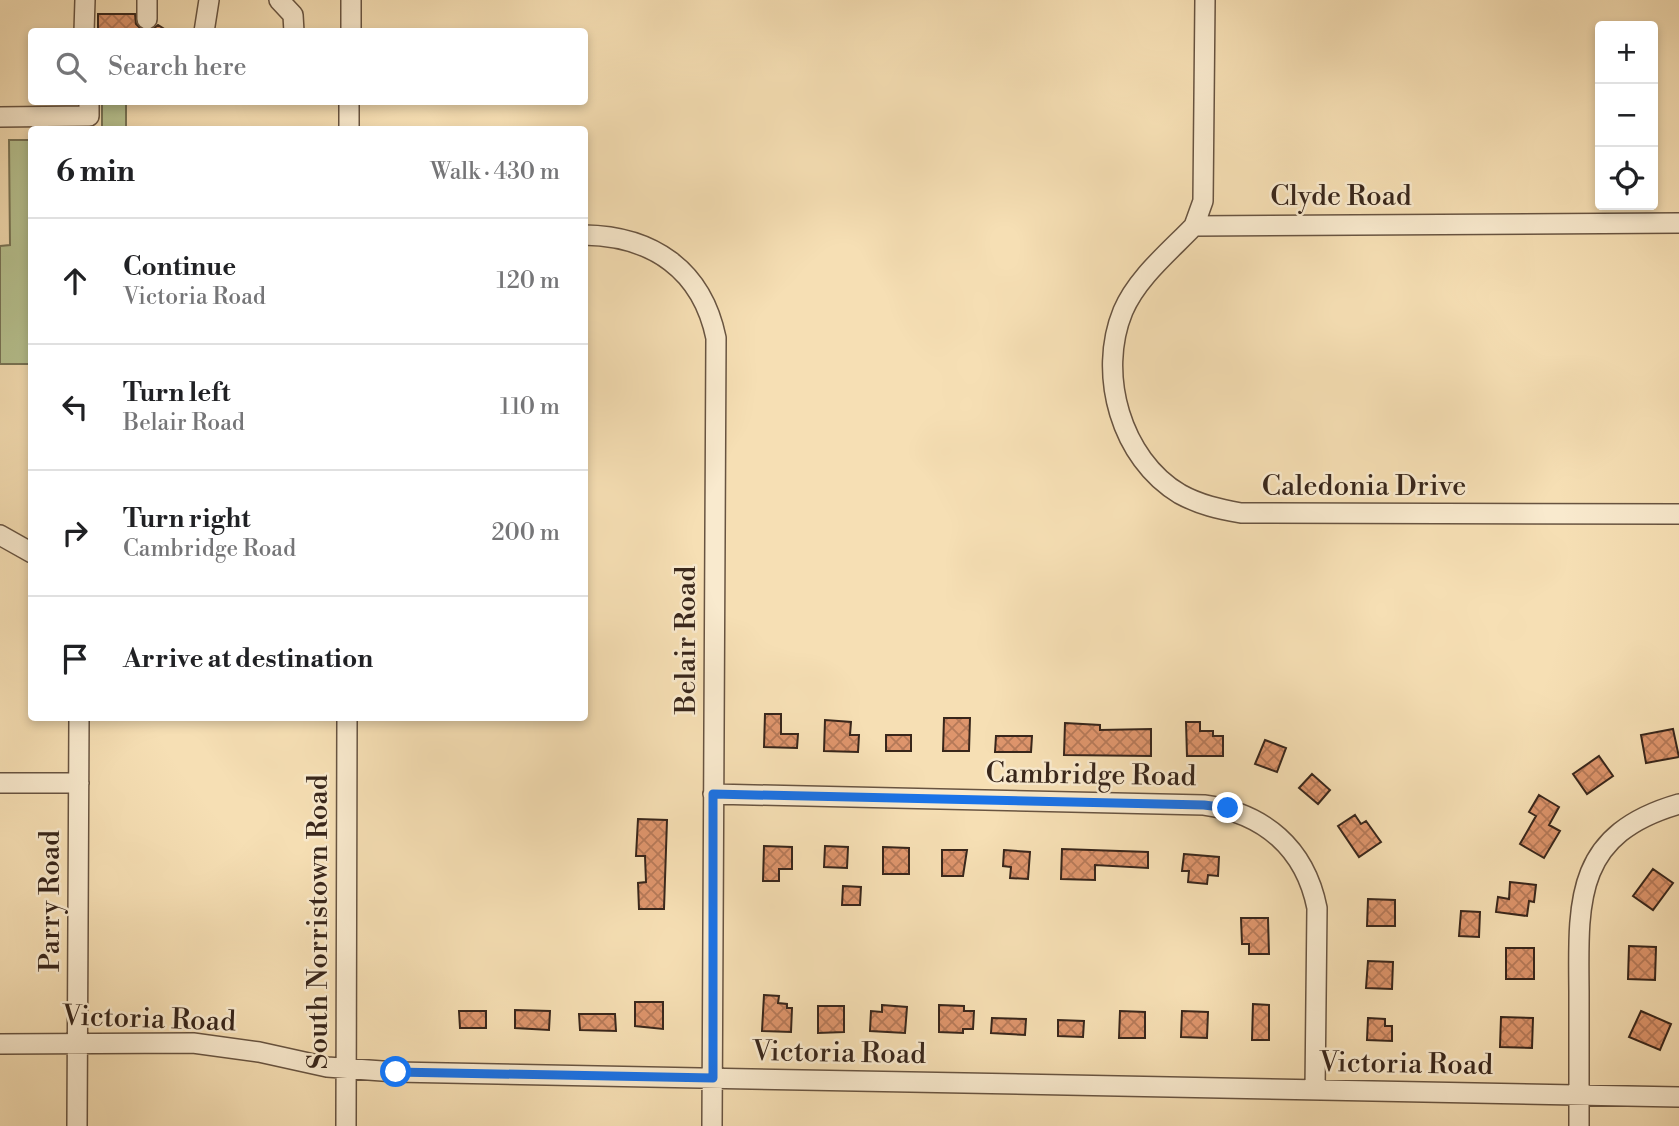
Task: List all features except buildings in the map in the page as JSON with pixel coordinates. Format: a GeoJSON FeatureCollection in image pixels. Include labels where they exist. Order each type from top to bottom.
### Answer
{"type":"FeatureCollection","features":[{"type":"Feature","properties":{"kind":"street"},"geometry":{"type":"LineString","coordinates":[[205,28],[209,0]]}},
{"type":"Feature","properties":{"kind":"street"},"geometry":{"type":"LineString","coordinates":[[279,0],[293,15],[294,28]]}},
{"type":"Feature","properties":{"kind":"street"},"geometry":{"type":"LineString","coordinates":[[351,0],[351,28]]}},
{"type":"Feature","properties":{"kind":"street"},"geometry":{"type":"LineString","coordinates":[[1194,226],[1203,201],[1206,0]]}},
{"type":"Feature","properties":{"kind":"street"},"geometry":{"type":"LineString","coordinates":[[84,28],[87,1]]}},
{"type":"Feature","properties":{"kind":"street"},"geometry":{"type":"LineString","coordinates":[[0,117],[89,116],[89,105]]}},
{"type":"Feature","properties":{"kind":"street"},"geometry":{"type":"LineString","coordinates":[[349,105],[349,126]]}},
{"type":"Feature","properties":{"kind":"street","name":"Clyde Road"},"geometry":{"type":"LineString","coordinates":[[1194,226],[1679,223]]}},
{"type":"Feature","properties":{"kind":"street","name":"Caledonia Drive"},"geometry":{"type":"LineString","coordinates":[[1194,226],[1142,281],[1123,311],[1113,351],[1115,389],[1122,422],[1133,446],[1150,469],[1179,493],[1213,508],[1241,513],[1679,514]]}},
{"type":"Feature","properties":{"kind":"street","name":"Belair Road"},"geometry":{"type":"LineString","coordinates":[[588,236],[622,238],[662,255],[694,282],[712,316],[716,338],[712,1126]]}},
{"type":"Feature","properties":{"kind":"street"},"geometry":{"type":"LineString","coordinates":[[5,538],[28,551]]}},
{"type":"Feature","properties":{"kind":"street","name":"Parry Road"},"geometry":{"type":"LineString","coordinates":[[77,1126],[79,721]]}},
{"type":"Feature","properties":{"kind":"street","name":"South Norristown Road"},"geometry":{"type":"LineString","coordinates":[[346,1126],[347,721]]}},
{"type":"Feature","properties":{"kind":"street"},"geometry":{"type":"LineString","coordinates":[[0,783],[79,783]]}},
{"type":"Feature","properties":{"kind":"street","name":"Cambridge Road"},"geometry":{"type":"LineString","coordinates":[[713,794],[1204,805],[1228,808],[1252,817],[1285,842],[1304,868],[1317,908],[1315,1090]]}},
{"type":"Feature","properties":{"kind":"street"},"geometry":{"type":"LineString","coordinates":[[1579,1126],[1578,917],[1586,883],[1600,856],[1633,822],[1651,812],[1679,804]]}},
{"type":"Feature","properties":{"kind":"street","name":"Victoria Road"},"geometry":{"type":"LineString","coordinates":[[0,1044],[193,1043],[346,1069],[1679,1097]]}},
{"type":"Feature","properties":{"kind":"green space"},"geometry":{"type":"Polygon","coordinates":[[[102,105],[126,105],[126,126],[102,126],[102,105]]]}},
{"type":"Feature","properties":{"kind":"green space"},"geometry":{"type":"Polygon","coordinates":[[[9,140],[28,140],[28,364],[0,364],[0,246],[10,245],[9,140]]]}},
{"type":"Feature","properties":{"kind":"route"},"geometry":{"type":"LineString","coordinates":[[396,1072],[713,1078],[713,794],[1204,805],[1228,808]]}}]}
